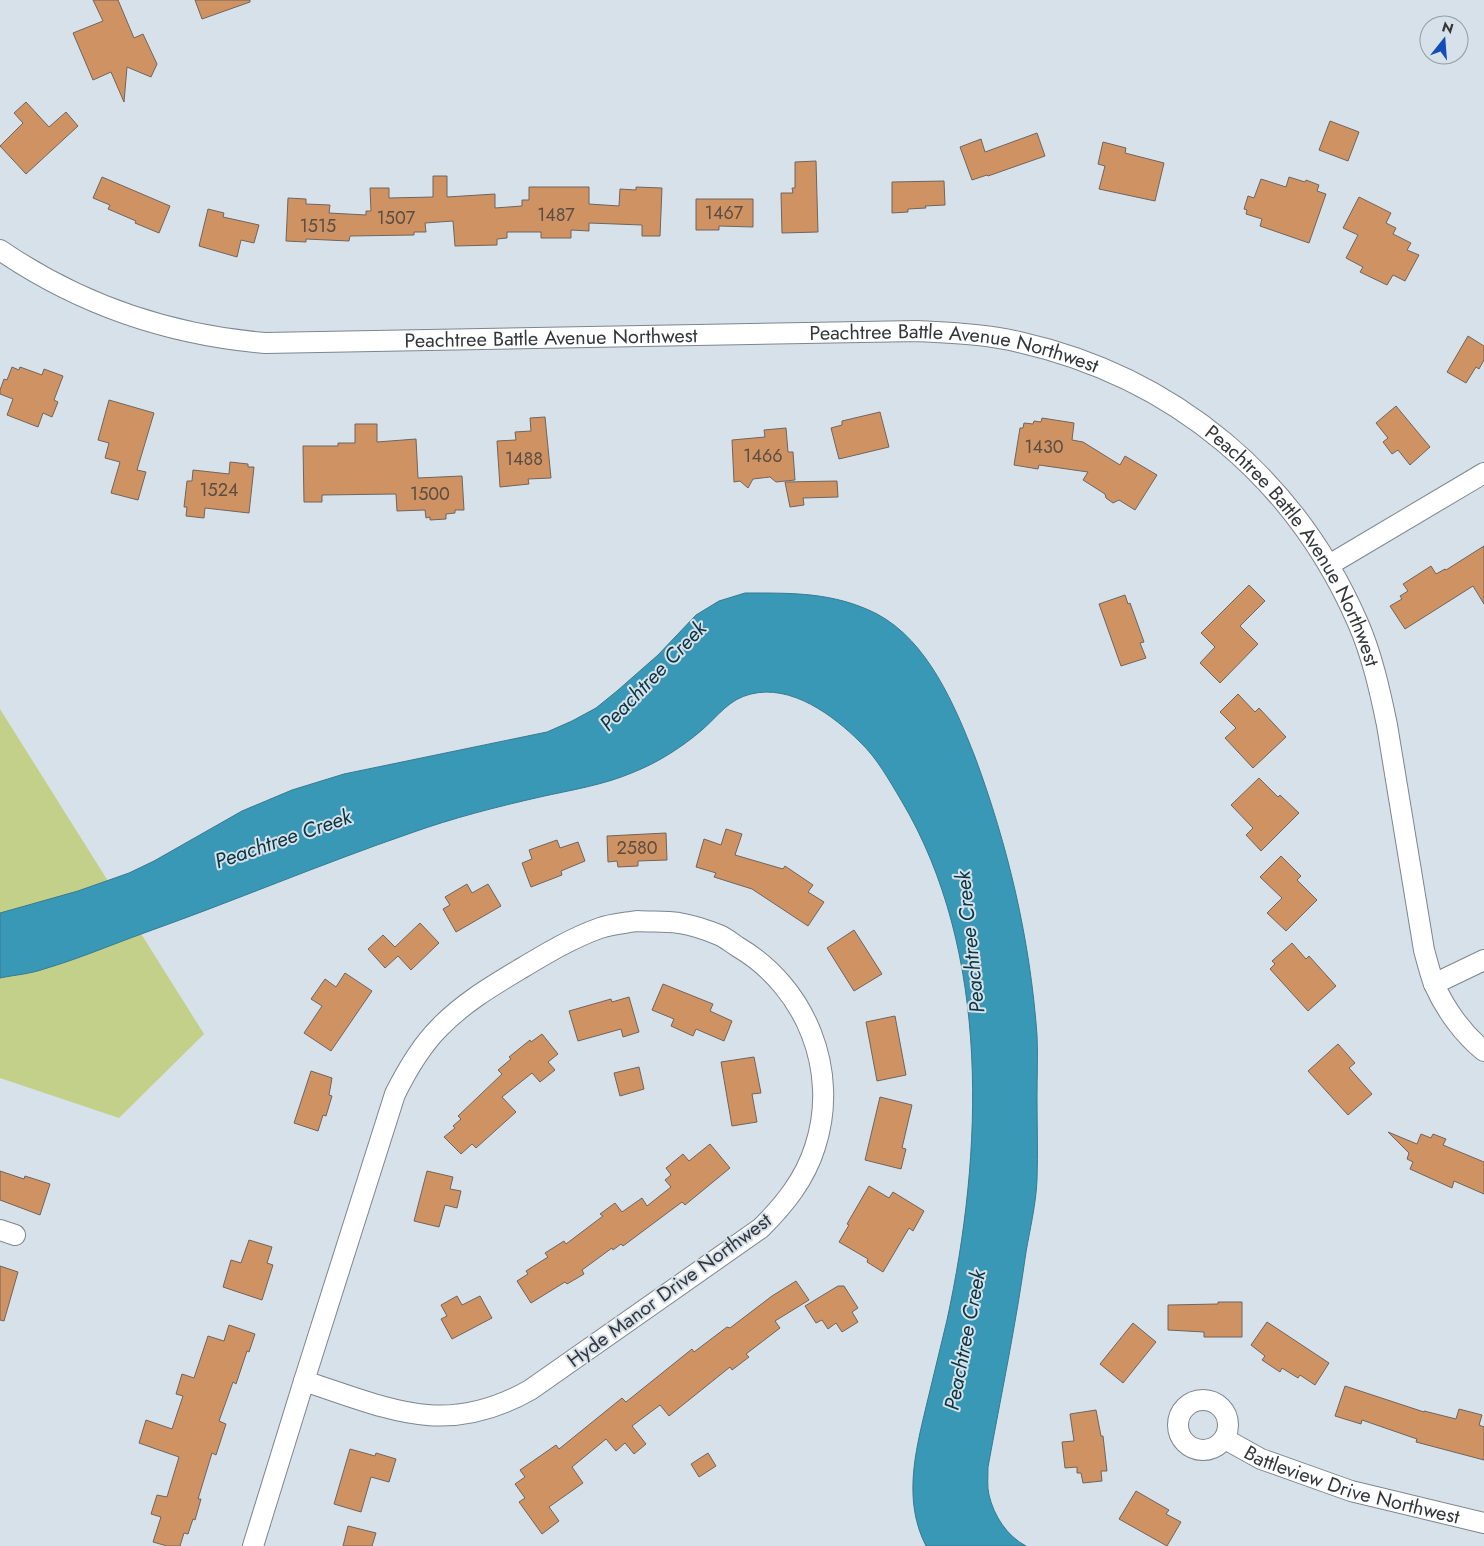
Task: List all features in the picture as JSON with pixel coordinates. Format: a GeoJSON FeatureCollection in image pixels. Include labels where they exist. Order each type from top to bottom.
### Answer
{"type":"FeatureCollection","features":[{"type":"Feature","properties":{"kind":"street","name":"Peachtree Battle Avenue Northwest"},"geometry":{"type":"LineString","coordinates":[[0,250],[27,268],[71,292],[117,311],[181,329],[235,340],[265,343],[918,331],[969,334],[1018,341],[1066,354],[1114,372],[1159,395],[1199,422],[1237,452],[1272,487],[1302,524],[1329,565],[1358,624],[1380,689],[1424,950],[1434,984],[1452,1016],[1476,1045],[1484,1051]]}},
{"type":"Feature","properties":{"kind":"street"},"geometry":{"type":"LineString","coordinates":[[1329,565],[1484,473]]}},
{"type":"Feature","properties":{"kind":"street","name":"Hyde Manor Drive Northwest"},"geometry":{"type":"LineString","coordinates":[[253,1546],[304,1381],[395,1094],[421,1048],[438,1028],[457,1010],[482,992],[570,940],[602,928],[637,921],[679,923],[720,936],[756,957],[784,984],[804,1014],[816,1045],[823,1078],[823,1111],[816,1146],[803,1177],[784,1204],[761,1228],[530,1390],[491,1409],[452,1416],[415,1415],[392,1410],[304,1381]]}},
{"type":"Feature","properties":{"kind":"street"},"geometry":{"type":"LineString","coordinates":[[1434,984],[1484,960]]}},
{"type":"Feature","properties":{"kind":"street","name":"Battleview Drive Northwest"},"geometry":{"type":"LineString","coordinates":[[1225,1439],[1261,1459],[1351,1491],[1484,1523]]}},
{"type":"Feature","properties":{"kind":"green space"},"geometry":{"type":"Polygon","coordinates":[[[0,709],[204,1034],[119,1118],[0,1078],[0,709]]]}},
{"type":"Feature","properties":{"kind":"water","name":"Peachtree Creek"},"geometry":{"type":"Polygon","coordinates":[[[745,593],[813,595],[845,601],[877,614],[895,626],[925,658],[949,696],[975,757],[998,824],[1016,893],[1034,999],[1037,1043],[1037,1170],[1034,1207],[988,1467],[988,1492],[991,1503],[1002,1525],[1013,1537],[1026,1546],[926,1546],[919,1529],[913,1494],[915,1459],[947,1320],[959,1256],[968,1190],[972,1123],[972,1055],[965,988],[952,922],[931,859],[901,800],[866,748],[837,722],[810,704],[781,693],[766,692],[743,696],[730,704],[702,730],[678,748],[652,764],[623,777],[491,809],[427,828],[344,857],[69,961],[33,972],[0,978],[0,913],[78,891],[129,873],[154,861],[242,811],[292,790],[344,774],[547,732],[596,708],[658,655],[696,615],[719,601],[745,593]]]}},
{"type":"Feature","properties":{"kind":"building"},"geometry":{"type":"Polygon","coordinates":[[[93,0],[118,0],[134,38],[143,34],[157,64],[151,77],[127,67],[124,102],[111,72],[93,80],[73,33],[103,21],[93,0]]]}},
{"type":"Feature","properties":{"kind":"building"},"geometry":{"type":"Polygon","coordinates":[[[195,0],[250,0],[250,2],[202,19],[195,0]]]}},
{"type":"Feature","properties":{"kind":"building"},"geometry":{"type":"Polygon","coordinates":[[[26,102],[49,127],[66,112],[78,126],[26,174],[0,146],[23,123],[14,113],[26,102]]]}},
{"type":"Feature","properties":{"kind":"building"},"geometry":{"type":"Polygon","coordinates":[[[1330,121],[1359,132],[1348,161],[1319,150],[1330,121]]]}},
{"type":"Feature","properties":{"kind":"building"},"geometry":{"type":"Polygon","coordinates":[[[1037,133],[1045,156],[972,180],[960,147],[981,139],[985,152],[1037,133]]]}},
{"type":"Feature","properties":{"kind":"building"},"geometry":{"type":"Polygon","coordinates":[[[1103,142],[1126,148],[1125,153],[1164,163],[1155,201],[1099,189],[1105,166],[1098,164],[1103,142]]]}},
{"type":"Feature","properties":{"kind":"building"},"geometry":{"type":"Polygon","coordinates":[[[816,161],[818,232],[782,233],[781,193],[793,193],[792,188],[795,188],[795,162],[816,161]]]}},
{"type":"Feature","properties":{"kind":"building"},"geometry":{"type":"Polygon","coordinates":[[[433,176],[447,176],[447,197],[495,194],[495,208],[522,206],[522,200],[529,200],[529,187],[589,187],[589,204],[619,206],[620,189],[636,190],[636,187],[662,188],[660,236],[642,236],[642,225],[589,223],[589,231],[571,230],[571,238],[541,238],[541,232],[507,232],[507,238],[497,239],[497,245],[455,246],[453,221],[425,223],[426,232],[414,232],[414,235],[350,236],[349,241],[306,239],[306,242],[286,241],[288,198],[306,199],[306,204],[330,205],[329,213],[366,215],[366,211],[371,211],[370,188],[389,188],[389,198],[433,197],[433,176]]]}},
{"type":"Feature","properties":{"kind":"building"},"geometry":{"type":"Polygon","coordinates":[[[102,177],[170,206],[159,233],[108,209],[110,205],[93,198],[102,177]]]}},
{"type":"Feature","properties":{"kind":"building"},"geometry":{"type":"Polygon","coordinates":[[[1289,177],[1319,185],[1317,191],[1326,194],[1309,243],[1260,226],[1262,219],[1246,214],[1247,210],[1244,209],[1248,196],[1254,198],[1261,179],[1286,187],[1289,177]]]}},
{"type":"Feature","properties":{"kind":"building"},"geometry":{"type":"Polygon","coordinates":[[[944,181],[945,205],[925,206],[926,208],[908,209],[908,212],[892,213],[892,182],[944,181]]]}},
{"type":"Feature","properties":{"kind":"building"},"geometry":{"type":"Polygon","coordinates":[[[1359,197],[1391,213],[1386,223],[1396,228],[1393,234],[1411,243],[1407,250],[1419,255],[1405,281],[1393,275],[1387,285],[1360,272],[1363,267],[1346,258],[1358,235],[1343,228],[1359,197]]]}},
{"type":"Feature","properties":{"kind":"building"},"geometry":{"type":"Polygon","coordinates":[[[696,199],[753,199],[753,227],[719,226],[719,230],[696,230],[696,199]]]}},
{"type":"Feature","properties":{"kind":"building"},"geometry":{"type":"Polygon","coordinates":[[[208,209],[224,213],[223,217],[259,225],[254,243],[241,240],[237,257],[199,246],[208,209]]]}},
{"type":"Feature","properties":{"kind":"building"},"geometry":{"type":"Polygon","coordinates":[[[1468,336],[1484,346],[1484,360],[1479,369],[1476,367],[1466,383],[1447,372],[1468,336]]]}},
{"type":"Feature","properties":{"kind":"building"},"geometry":{"type":"Polygon","coordinates":[[[12,367],[19,370],[20,367],[42,375],[44,369],[63,376],[54,400],[58,402],[52,417],[43,413],[38,427],[7,415],[13,399],[0,394],[0,390],[4,379],[7,380],[12,367]]]}},
{"type":"Feature","properties":{"kind":"building"},"geometry":{"type":"Polygon","coordinates":[[[109,400],[154,413],[137,470],[146,472],[138,500],[111,493],[120,462],[105,458],[109,443],[98,440],[109,400]]]}},
{"type":"Feature","properties":{"kind":"building"},"geometry":{"type":"Polygon","coordinates":[[[1396,406],[1430,447],[1410,465],[1398,450],[1392,454],[1383,442],[1388,438],[1376,423],[1396,406]]]}},
{"type":"Feature","properties":{"kind":"building"},"geometry":{"type":"Polygon","coordinates":[[[880,412],[889,447],[839,459],[831,428],[842,425],[842,421],[880,412]]]}},
{"type":"Feature","properties":{"kind":"building"},"geometry":{"type":"Polygon","coordinates":[[[545,417],[551,478],[528,479],[529,484],[500,487],[497,441],[516,440],[515,432],[531,431],[530,418],[545,417]]]}},
{"type":"Feature","properties":{"kind":"building"},"geometry":{"type":"Polygon","coordinates":[[[1042,418],[1074,423],[1072,440],[1083,442],[1120,465],[1125,456],[1157,475],[1135,510],[1119,500],[1113,503],[1106,498],[1105,494],[1083,480],[1088,472],[1039,465],[1038,469],[1014,465],[1020,428],[1023,428],[1024,423],[1033,424],[1034,421],[1041,422],[1042,418]]]}},
{"type":"Feature","properties":{"kind":"building"},"geometry":{"type":"Polygon","coordinates":[[[355,424],[377,424],[377,442],[416,439],[418,478],[462,476],[464,510],[455,510],[455,513],[446,514],[446,519],[430,520],[430,517],[426,518],[425,510],[397,511],[396,494],[322,495],[322,502],[304,502],[303,446],[338,446],[338,443],[355,443],[355,424]]]}},
{"type":"Feature","properties":{"kind":"building"},"geometry":{"type":"Polygon","coordinates":[[[786,428],[788,452],[793,452],[795,480],[776,482],[770,477],[753,479],[748,488],[740,481],[734,482],[732,440],[765,437],[764,430],[786,428]]]}},
{"type":"Feature","properties":{"kind":"building"},"geometry":{"type":"Polygon","coordinates":[[[230,462],[248,464],[248,467],[254,467],[249,513],[205,508],[204,518],[186,516],[187,507],[184,507],[187,481],[192,481],[193,470],[229,474],[230,462]]]}},
{"type":"Feature","properties":{"kind":"building"},"geometry":{"type":"Polygon","coordinates":[[[837,481],[838,497],[803,498],[804,505],[790,507],[785,482],[837,481]]]}},
{"type":"Feature","properties":{"kind":"building"},"geometry":{"type":"Polygon","coordinates":[[[1484,546],[1484,604],[1473,586],[1405,629],[1390,606],[1402,599],[1400,596],[1408,591],[1403,584],[1431,566],[1436,574],[1446,570],[1484,546]]]}},
{"type":"Feature","properties":{"kind":"building"},"geometry":{"type":"Polygon","coordinates":[[[1249,585],[1265,601],[1240,626],[1258,644],[1220,683],[1200,663],[1215,647],[1201,633],[1249,585]]]}},
{"type":"Feature","properties":{"kind":"building"},"geometry":{"type":"Polygon","coordinates":[[[1125,595],[1128,604],[1130,603],[1144,642],[1140,643],[1146,658],[1121,666],[1099,604],[1125,595]]]}},
{"type":"Feature","properties":{"kind":"building"},"geometry":{"type":"Polygon","coordinates":[[[1238,694],[1255,712],[1259,708],[1286,737],[1253,768],[1225,738],[1236,728],[1220,712],[1238,694]]]}},
{"type":"Feature","properties":{"kind":"building"},"geometry":{"type":"Polygon","coordinates":[[[1259,778],[1278,797],[1280,795],[1299,813],[1261,851],[1246,835],[1253,828],[1231,805],[1259,778]]]}},
{"type":"Feature","properties":{"kind":"building"},"geometry":{"type":"Polygon","coordinates":[[[726,829],[742,834],[735,855],[783,869],[785,866],[813,885],[808,892],[824,902],[808,926],[752,889],[714,877],[716,873],[696,867],[704,839],[721,845],[726,829]]]}},
{"type":"Feature","properties":{"kind":"building"},"geometry":{"type":"Polygon","coordinates":[[[666,833],[667,860],[638,861],[638,866],[618,867],[617,861],[608,862],[607,836],[666,833]]]}},
{"type":"Feature","properties":{"kind":"building"},"geometry":{"type":"Polygon","coordinates":[[[557,840],[560,848],[578,842],[585,861],[561,871],[562,875],[531,887],[522,863],[532,859],[529,850],[557,840]]]}},
{"type":"Feature","properties":{"kind":"building"},"geometry":{"type":"Polygon","coordinates":[[[1281,856],[1301,876],[1297,880],[1317,900],[1286,931],[1267,913],[1282,898],[1260,877],[1281,856]]]}},
{"type":"Feature","properties":{"kind":"building"},"geometry":{"type":"Polygon","coordinates":[[[467,884],[472,893],[488,884],[501,906],[456,932],[443,909],[450,905],[445,897],[467,884]]]}},
{"type":"Feature","properties":{"kind":"building"},"geometry":{"type":"Polygon","coordinates":[[[420,923],[439,943],[411,970],[398,956],[385,968],[368,949],[383,935],[395,947],[420,923]]]}},
{"type":"Feature","properties":{"kind":"building"},"geometry":{"type":"Polygon","coordinates":[[[854,930],[882,974],[854,991],[827,948],[854,930]]]}},
{"type":"Feature","properties":{"kind":"building"},"geometry":{"type":"Polygon","coordinates":[[[1292,943],[1306,959],[1309,956],[1336,986],[1308,1011],[1270,969],[1275,964],[1272,961],[1292,943]]]}},
{"type":"Feature","properties":{"kind":"building"},"geometry":{"type":"Polygon","coordinates":[[[345,973],[372,991],[331,1051],[304,1033],[322,1006],[311,999],[325,979],[336,987],[345,973]]]}},
{"type":"Feature","properties":{"kind":"building"},"geometry":{"type":"Polygon","coordinates":[[[663,984],[713,1004],[710,1011],[732,1021],[724,1041],[696,1029],[693,1036],[671,1026],[674,1019],[652,1010],[663,984]]]}},
{"type":"Feature","properties":{"kind":"building"},"geometry":{"type":"Polygon","coordinates":[[[629,997],[639,1032],[623,1037],[621,1029],[578,1041],[569,1011],[611,999],[612,1002],[629,997]]]}},
{"type":"Feature","properties":{"kind":"building"},"geometry":{"type":"Polygon","coordinates":[[[895,1016],[906,1075],[877,1081],[866,1022],[895,1016]]]}},
{"type":"Feature","properties":{"kind":"building"},"geometry":{"type":"Polygon","coordinates":[[[542,1034],[558,1054],[548,1062],[555,1070],[540,1082],[532,1073],[502,1097],[516,1112],[476,1148],[472,1144],[461,1154],[444,1137],[455,1128],[453,1126],[461,1119],[458,1116],[502,1074],[498,1070],[511,1059],[509,1057],[530,1040],[531,1042],[542,1034]]]}},
{"type":"Feature","properties":{"kind":"building"},"geometry":{"type":"Polygon","coordinates":[[[1338,1044],[1355,1063],[1349,1068],[1372,1094],[1348,1115],[1308,1071],[1338,1044]]]}},
{"type":"Feature","properties":{"kind":"building"},"geometry":{"type":"Polygon","coordinates":[[[754,1057],[761,1093],[752,1094],[757,1122],[732,1126],[721,1062],[754,1057]]]}},
{"type":"Feature","properties":{"kind":"building"},"geometry":{"type":"Polygon","coordinates":[[[639,1067],[644,1089],[620,1096],[614,1073],[639,1067]]]}},
{"type":"Feature","properties":{"kind":"building"},"geometry":{"type":"Polygon","coordinates":[[[311,1071],[332,1078],[329,1095],[332,1096],[326,1116],[323,1115],[318,1131],[294,1123],[311,1071]]]}},
{"type":"Feature","properties":{"kind":"building"},"geometry":{"type":"Polygon","coordinates":[[[880,1097],[912,1105],[902,1148],[906,1149],[901,1169],[865,1160],[880,1097]]]}},
{"type":"Feature","properties":{"kind":"building"},"geometry":{"type":"Polygon","coordinates":[[[1388,1132],[1417,1144],[1421,1134],[1431,1138],[1433,1134],[1446,1139],[1443,1145],[1484,1162],[1484,1194],[1454,1181],[1452,1188],[1410,1169],[1413,1162],[1407,1159],[1409,1153],[1388,1132]]]}},
{"type":"Feature","properties":{"kind":"building"},"geometry":{"type":"Polygon","coordinates":[[[710,1144],[730,1168],[685,1205],[682,1202],[623,1246],[621,1244],[613,1250],[612,1248],[582,1270],[584,1274],[567,1284],[565,1282],[531,1303],[517,1281],[528,1274],[526,1271],[548,1257],[545,1253],[564,1241],[566,1244],[603,1216],[600,1214],[615,1203],[622,1212],[642,1198],[647,1206],[671,1187],[665,1180],[671,1175],[666,1168],[683,1154],[689,1161],[710,1144]]]}},
{"type":"Feature","properties":{"kind":"building"},"geometry":{"type":"Polygon","coordinates":[[[0,1171],[24,1179],[25,1176],[50,1184],[40,1215],[0,1200],[0,1171]]]}},
{"type":"Feature","properties":{"kind":"building"},"geometry":{"type":"Polygon","coordinates":[[[427,1171],[453,1177],[450,1189],[461,1191],[457,1208],[445,1205],[439,1227],[414,1221],[427,1171]]]}},
{"type":"Feature","properties":{"kind":"building"},"geometry":{"type":"Polygon","coordinates":[[[869,1186],[889,1198],[893,1192],[924,1211],[913,1231],[909,1228],[883,1272],[867,1262],[868,1259],[839,1242],[869,1186]]]}},
{"type":"Feature","properties":{"kind":"building"},"geometry":{"type":"Polygon","coordinates":[[[249,1240],[272,1247],[267,1263],[273,1265],[262,1300],[223,1287],[231,1260],[241,1263],[249,1240]]]}},
{"type":"Feature","properties":{"kind":"building"},"geometry":{"type":"Polygon","coordinates":[[[0,1266],[18,1272],[4,1321],[0,1320],[0,1266]]]}},
{"type":"Feature","properties":{"kind":"building"},"geometry":{"type":"Polygon","coordinates":[[[796,1281],[809,1300],[775,1321],[780,1328],[746,1354],[749,1357],[732,1370],[730,1367],[669,1416],[660,1405],[632,1426],[646,1444],[634,1454],[625,1443],[616,1451],[606,1439],[572,1467],[583,1483],[549,1507],[559,1521],[542,1534],[519,1502],[525,1498],[515,1484],[525,1477],[520,1470],[556,1445],[559,1449],[622,1398],[626,1402],[692,1349],[694,1352],[727,1327],[730,1328],[772,1296],[796,1281]]]}},
{"type":"Feature","properties":{"kind":"building"},"geometry":{"type":"Polygon","coordinates":[[[838,1286],[844,1286],[858,1308],[852,1312],[858,1322],[842,1332],[836,1323],[828,1329],[822,1320],[816,1323],[805,1306],[838,1286]]]}},
{"type":"Feature","properties":{"kind":"building"},"geometry":{"type":"Polygon","coordinates":[[[457,1296],[462,1305],[480,1296],[492,1318],[452,1339],[441,1319],[447,1316],[441,1305],[457,1296]]]}},
{"type":"Feature","properties":{"kind":"building"},"geometry":{"type":"Polygon","coordinates":[[[1218,1302],[1242,1302],[1242,1337],[1204,1337],[1204,1332],[1168,1330],[1168,1305],[1218,1304],[1218,1302]]]}},
{"type":"Feature","properties":{"kind":"building"},"geometry":{"type":"Polygon","coordinates":[[[1267,1322],[1329,1363],[1315,1385],[1300,1375],[1298,1378],[1282,1368],[1280,1372],[1262,1360],[1265,1356],[1251,1345],[1267,1322]]]}},
{"type":"Feature","properties":{"kind":"building"},"geometry":{"type":"Polygon","coordinates":[[[1133,1323],[1156,1342],[1123,1383],[1100,1364],[1133,1323]]]}},
{"type":"Feature","properties":{"kind":"building"},"geometry":{"type":"Polygon","coordinates":[[[229,1325],[255,1334],[236,1384],[233,1382],[219,1421],[226,1424],[216,1455],[212,1453],[198,1499],[201,1499],[195,1520],[193,1519],[188,1534],[184,1533],[180,1546],[167,1546],[153,1542],[161,1517],[151,1514],[157,1495],[167,1497],[179,1457],[139,1443],[146,1420],[172,1429],[183,1396],[176,1394],[182,1374],[194,1378],[208,1336],[224,1341],[229,1325]]]}},
{"type":"Feature","properties":{"kind":"building"},"geometry":{"type":"Polygon","coordinates":[[[1345,1386],[1424,1412],[1456,1419],[1459,1409],[1482,1415],[1479,1425],[1484,1427],[1484,1460],[1416,1442],[1417,1439],[1362,1420],[1361,1424],[1335,1416],[1345,1386]]]}},
{"type":"Feature","properties":{"kind":"building"},"geometry":{"type":"Polygon","coordinates":[[[1096,1410],[1101,1436],[1103,1436],[1107,1471],[1101,1471],[1102,1481],[1083,1483],[1081,1473],[1077,1473],[1077,1467],[1065,1468],[1062,1442],[1074,1441],[1070,1414],[1096,1410]]]}},
{"type":"Feature","properties":{"kind":"building"},"geometry":{"type":"Polygon","coordinates":[[[350,1449],[375,1456],[376,1453],[396,1459],[389,1482],[371,1477],[361,1512],[334,1504],[350,1449]]]}},
{"type":"Feature","properties":{"kind":"building"},"geometry":{"type":"Polygon","coordinates":[[[708,1453],[716,1466],[699,1477],[691,1464],[708,1453]]]}},
{"type":"Feature","properties":{"kind":"building"},"geometry":{"type":"Polygon","coordinates":[[[1136,1491],[1169,1510],[1166,1514],[1181,1522],[1167,1546],[1119,1519],[1136,1491]]]}},
{"type":"Feature","properties":{"kind":"building"},"geometry":{"type":"Polygon","coordinates":[[[348,1526],[376,1533],[372,1546],[343,1546],[348,1526]]]}}]}
